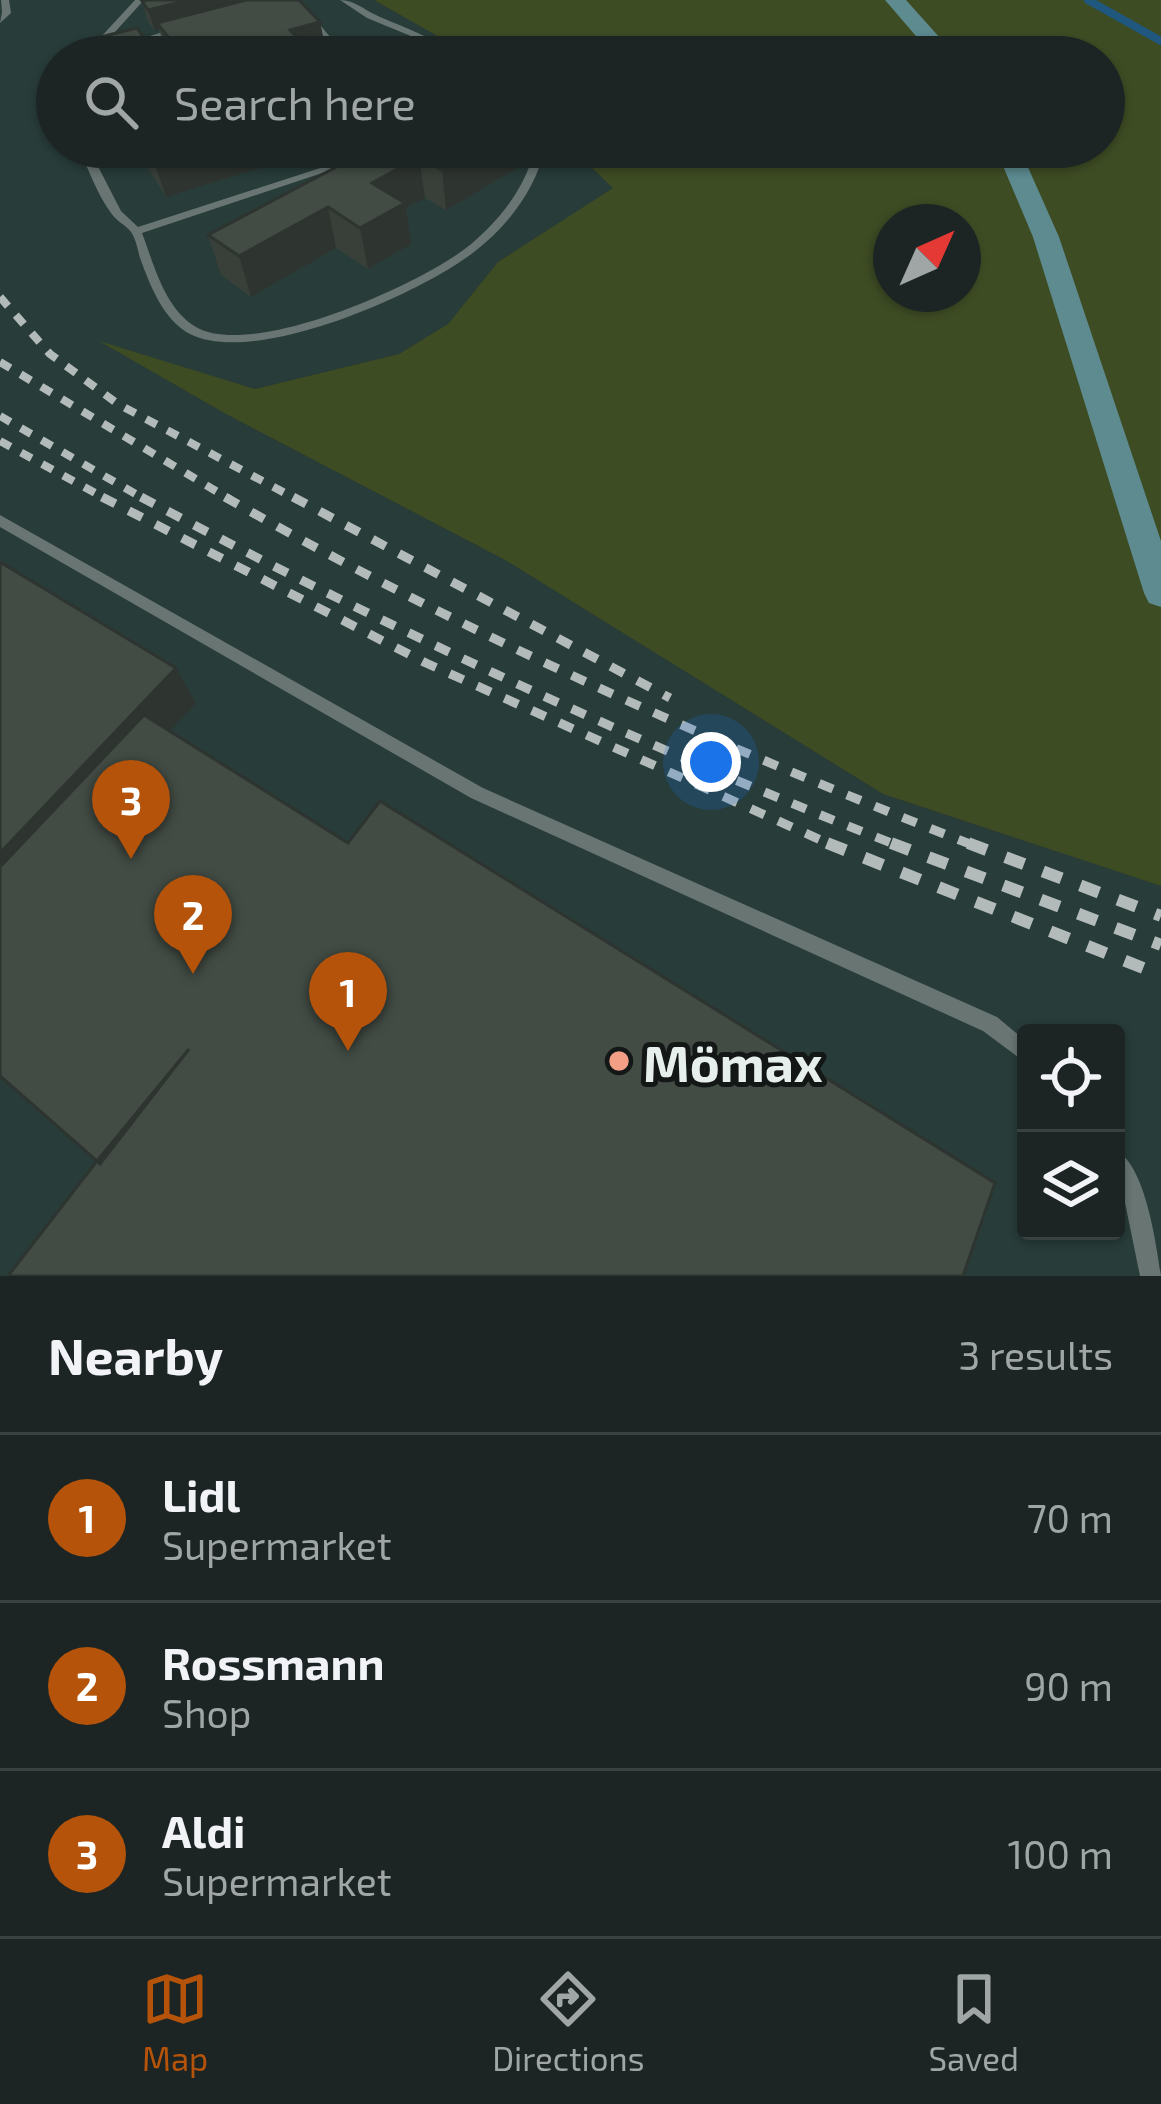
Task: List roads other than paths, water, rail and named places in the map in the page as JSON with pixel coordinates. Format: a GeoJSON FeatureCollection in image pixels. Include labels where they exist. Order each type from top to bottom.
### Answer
{"type":"FeatureCollection","features":[{"type":"Feature","properties":{"kind":"main road"},"geometry":{"type":"LineString","coordinates":[[895,0],[927,36]]}},
{"type":"Feature","properties":{"kind":"main road"},"geometry":{"type":"LineString","coordinates":[[1016,168],[1046,237],[1161,592]]}},
{"type":"Feature","properties":{"kind":"lane"},"geometry":{"type":"LineString","coordinates":[[0,20],[7,13],[5,0]]}},
{"type":"Feature","properties":{"kind":"lane"},"geometry":{"type":"LineString","coordinates":[[107,36],[140,0]]}},
{"type":"Feature","properties":{"kind":"lane"},"geometry":{"type":"LineString","coordinates":[[344,0],[376,20],[426,36]]}},
{"type":"Feature","properties":{"kind":"lane"},"geometry":{"type":"LineString","coordinates":[[271,8],[294,1],[325,36]]}},
{"type":"Feature","properties":{"kind":"lane"},"geometry":{"type":"LineString","coordinates":[[160,36],[204,25]]}},
{"type":"Feature","properties":{"kind":"lane"},"geometry":{"type":"LineString","coordinates":[[94,168],[116,213],[136,231],[164,302],[182,324],[217,342],[236,344],[299,327],[442,269],[500,221],[534,168]]}},
{"type":"Feature","properties":{"kind":"lane"},"geometry":{"type":"LineString","coordinates":[[136,231],[330,168]]}},
{"type":"Feature","properties":{"kind":"lane"},"geometry":{"type":"LineString","coordinates":[[0,520],[477,794],[990,1024],[1017,1046]]}},
{"type":"Feature","properties":{"kind":"lane"},"geometry":{"type":"LineString","coordinates":[[1125,1175],[1151,1276]]}},
{"type":"Feature","properties":{"kind":"waterway"},"geometry":{"type":"LineString","coordinates":[[1088,0],[1161,41]]}},
{"type":"Feature","properties":{"kind":"railway"},"geometry":{"type":"LineString","coordinates":[[0,297],[50,354],[118,404],[298,500]]}},
{"type":"Feature","properties":{"kind":"railway"},"geometry":{"type":"LineString","coordinates":[[0,362],[231,500]]}},
{"type":"Feature","properties":{"kind":"railway"},"geometry":{"type":"LineString","coordinates":[[0,416],[146,500]]}},
{"type":"Feature","properties":{"kind":"railway"},"geometry":{"type":"LineString","coordinates":[[0,441],[108,500]]}},
{"type":"Feature","properties":{"kind":"railway"},"geometry":{"type":"LineString","coordinates":[[102,497],[426,663],[830,844]]}},
{"type":"Feature","properties":{"kind":"railway"},"geometry":{"type":"LineString","coordinates":[[141,497],[515,683],[899,846]]}},
{"type":"Feature","properties":{"kind":"railway"},"geometry":{"type":"LineString","coordinates":[[225,497],[407,595],[594,685],[783,769],[975,846]]}},
{"type":"Feature","properties":{"kind":"railway"},"geometry":{"type":"LineString","coordinates":[[293,497],[670,698]]}},
{"type":"Feature","properties":{"kind":"railway"},"geometry":{"type":"LineString","coordinates":[[891,843],[1161,945]]}},
{"type":"Feature","properties":{"kind":"railway"},"geometry":{"type":"LineString","coordinates":[[968,843],[1161,916]]}},
{"type":"Feature","properties":{"kind":"railway"},"geometry":{"type":"LineString","coordinates":[[830,844],[1161,975]]}},
{"type":"Feature","properties":{"kind":"railway"},"geometry":{"type":"LineString","coordinates":[[830,844],[834,846]]}},
{"type":"Feature","properties":{"kind":"place","name":"Aldi"},"geometry":{"type":"Point","coordinates":[131,859]}},
{"type":"Feature","properties":{"kind":"place","name":"Rossmann"},"geometry":{"type":"Point","coordinates":[193,974]}},
{"type":"Feature","properties":{"kind":"place","name":"Lidl"},"geometry":{"type":"Point","coordinates":[348,1051]}},
{"type":"Feature","properties":{"kind":"place","name":"Mömax"},"geometry":{"type":"Point","coordinates":[619,1061]}}]}
